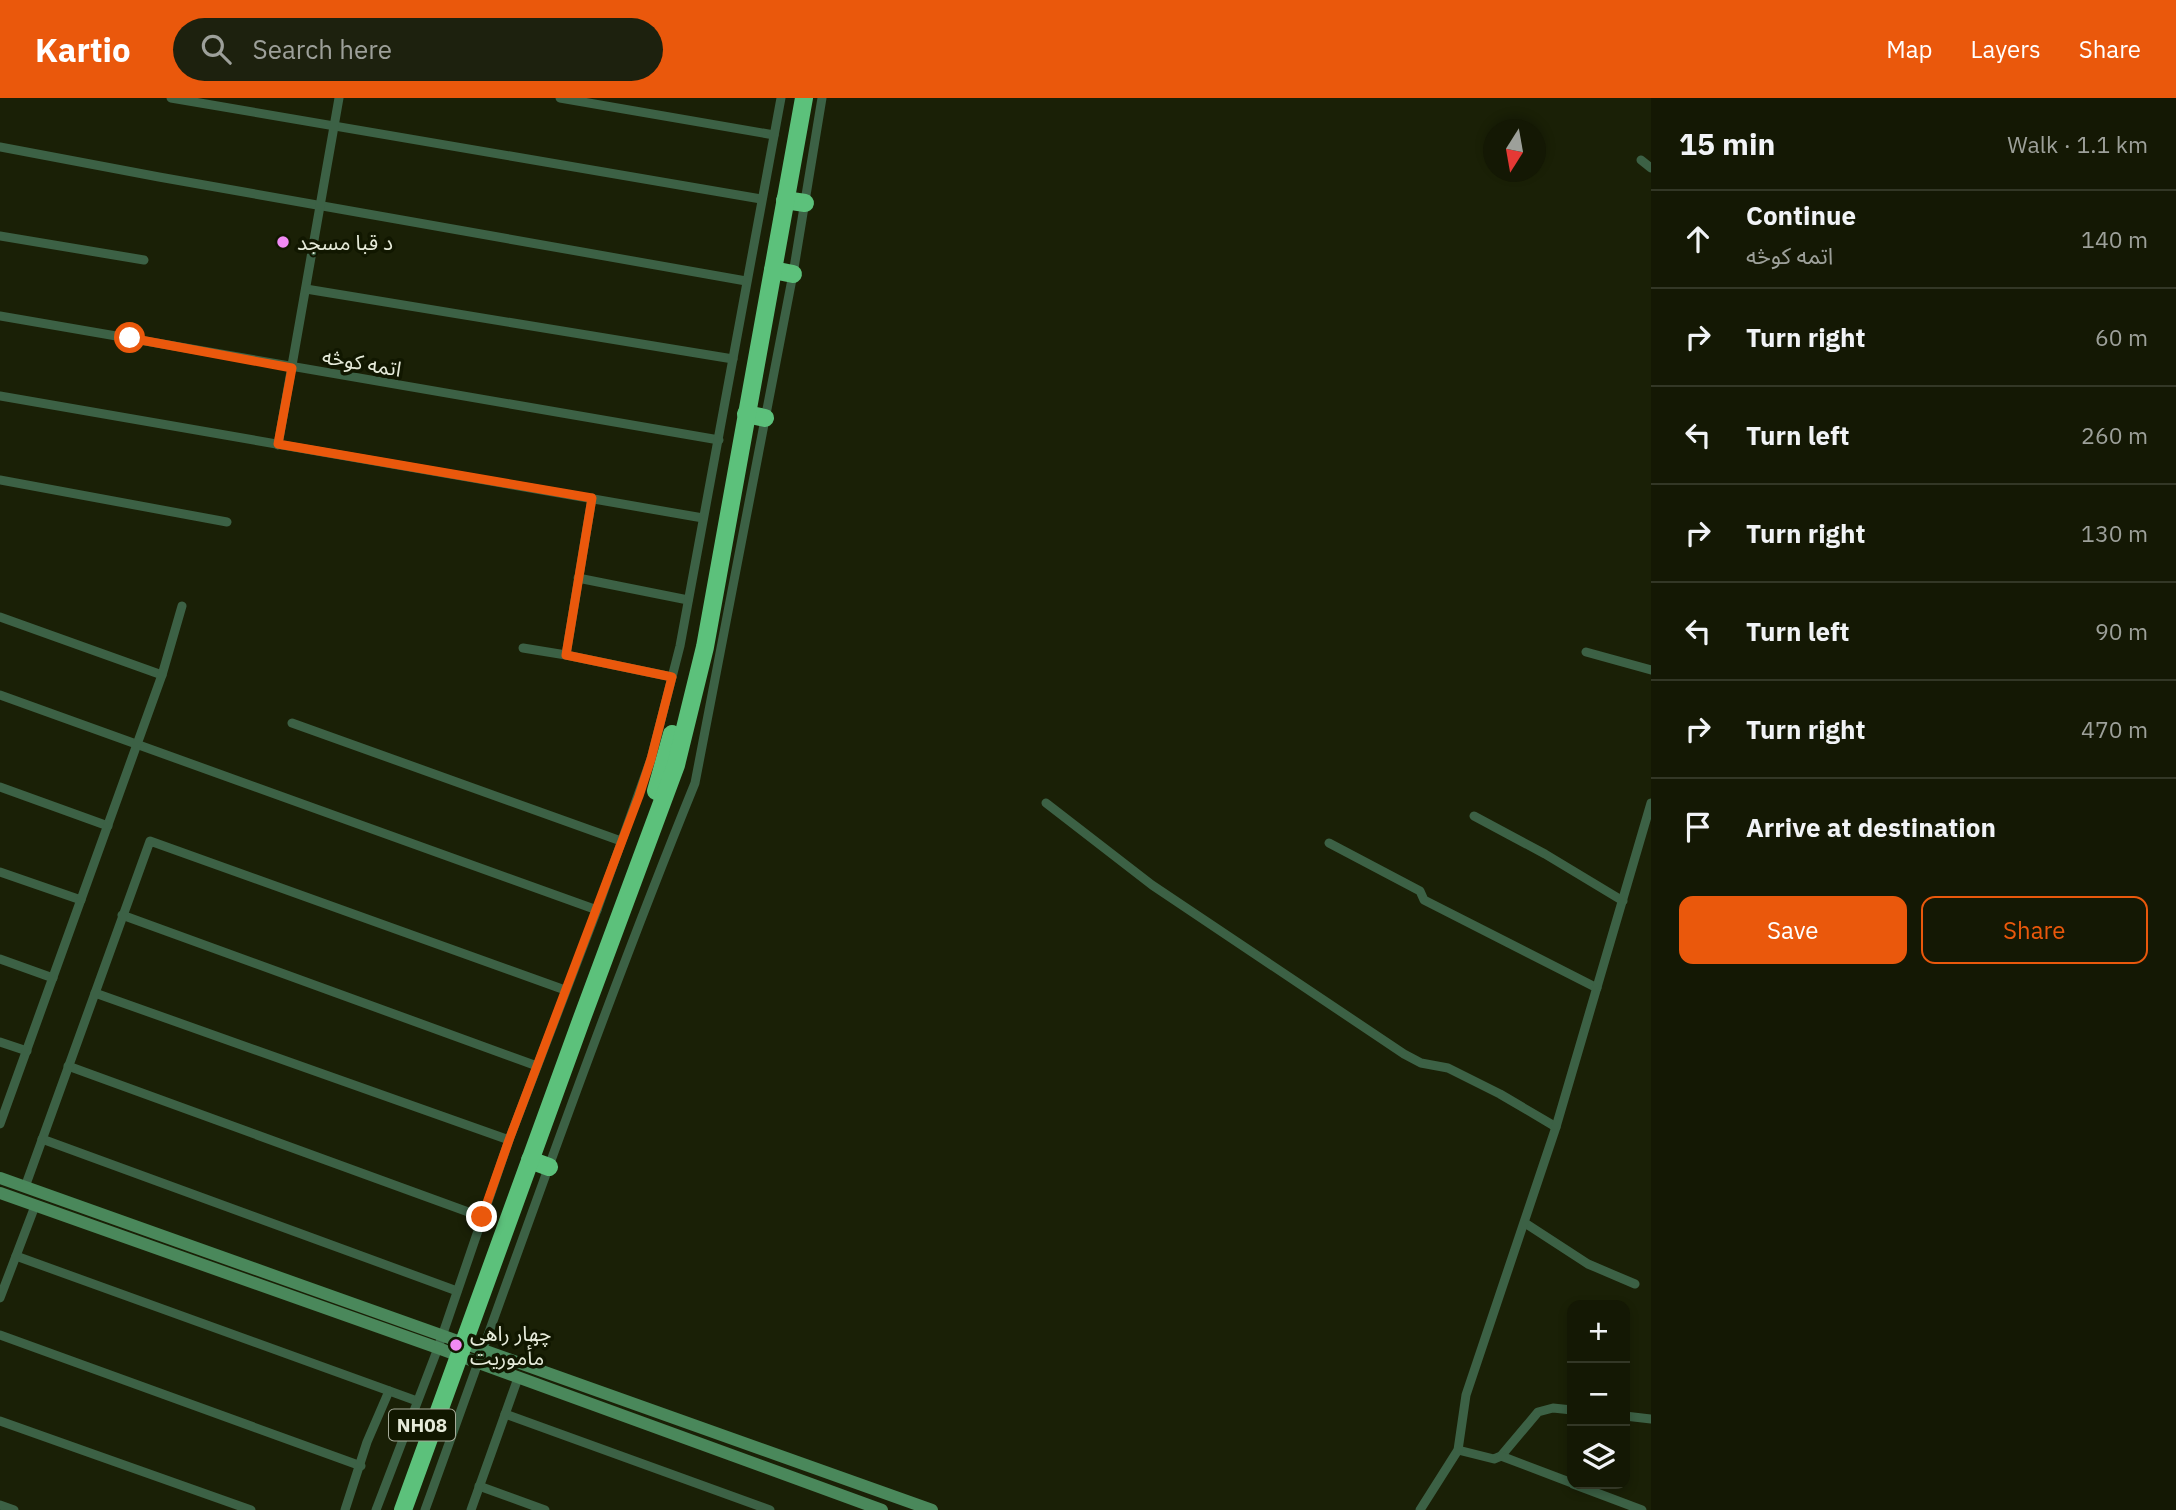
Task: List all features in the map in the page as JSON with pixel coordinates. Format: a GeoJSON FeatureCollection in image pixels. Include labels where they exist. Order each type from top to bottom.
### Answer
{"type":"FeatureCollection","features":[{"type":"Feature","properties":{"kind":"highway","name":"NH08"},"geometry":{"type":"LineString","coordinates":[[391,1510],[642,830],[667,752],[696,637],[792,98]]}},
{"type":"Feature","properties":{"kind":"highway","name":"NH08"},"geometry":{"type":"LineString","coordinates":[[403,1510],[450,1346],[530,1160],[668,791],[690,716],[706,679],[720,610],[746,414],[804,98]]}},
{"type":"Feature","properties":{"kind":"highway"},"geometry":{"type":"LineString","coordinates":[[786,200],[805,203]]}},
{"type":"Feature","properties":{"kind":"highway"},"geometry":{"type":"LineString","coordinates":[[773,270],[793,274]]}},
{"type":"Feature","properties":{"kind":"highway"},"geometry":{"type":"LineString","coordinates":[[746,414],[765,418]]}},
{"type":"Feature","properties":{"kind":"highway"},"geometry":{"type":"LineString","coordinates":[[530,1160],[549,1167]]}},
{"type":"Feature","properties":{"kind":"street"},"geometry":{"type":"LineString","coordinates":[[171,98],[761,199]]}},
{"type":"Feature","properties":{"kind":"street"},"geometry":{"type":"LineString","coordinates":[[278,444],[339,98]]}},
{"type":"Feature","properties":{"kind":"street"},"geometry":{"type":"LineString","coordinates":[[560,98],[774,135]]}},
{"type":"Feature","properties":{"kind":"street"},"geometry":{"type":"LineString","coordinates":[[376,1510],[417,1401],[450,1346],[457,1291],[482,1217],[651,759],[680,646],[781,98]]}},
{"type":"Feature","properties":{"kind":"street"},"geometry":{"type":"LineString","coordinates":[[720,610],[765,418],[793,274],[822,98]]}},
{"type":"Feature","properties":{"kind":"street"},"geometry":{"type":"LineString","coordinates":[[0,147],[746,281]]}},
{"type":"Feature","properties":{"kind":"street"},"geometry":{"type":"LineString","coordinates":[[1641,160],[1651,168]]}},
{"type":"Feature","properties":{"kind":"street"},"geometry":{"type":"LineString","coordinates":[[0,236],[144,260]]}},
{"type":"Feature","properties":{"kind":"street"},"geometry":{"type":"LineString","coordinates":[[306,289],[733,359]]}},
{"type":"Feature","properties":{"kind":"street","name":"اتمه کوڅه"},"geometry":{"type":"LineString","coordinates":[[0,316],[719,440]]}},
{"type":"Feature","properties":{"kind":"street"},"geometry":{"type":"LineString","coordinates":[[0,396],[703,518]]}},
{"type":"Feature","properties":{"kind":"street"},"geometry":{"type":"LineString","coordinates":[[0,480],[227,522]]}},
{"type":"Feature","properties":{"kind":"street"},"geometry":{"type":"LineString","coordinates":[[566,655],[592,498]]}},
{"type":"Feature","properties":{"kind":"street"},"geometry":{"type":"LineString","coordinates":[[578,578],[688,600]]}},
{"type":"Feature","properties":{"kind":"street"},"geometry":{"type":"LineString","coordinates":[[0,1124],[162,675],[182,606]]}},
{"type":"Feature","properties":{"kind":"street"},"geometry":{"type":"LineString","coordinates":[[0,617],[162,675]]}},
{"type":"Feature","properties":{"kind":"street"},"geometry":{"type":"LineString","coordinates":[[523,648],[672,677]]}},
{"type":"Feature","properties":{"kind":"street"},"geometry":{"type":"LineString","coordinates":[[1586,652],[1651,670]]}},
{"type":"Feature","properties":{"kind":"street"},"geometry":{"type":"LineString","coordinates":[[425,1510],[549,1167],[695,783],[706,679]]}},
{"type":"Feature","properties":{"kind":"street"},"geometry":{"type":"LineString","coordinates":[[0,695],[597,909]]}},
{"type":"Feature","properties":{"kind":"street"},"geometry":{"type":"LineString","coordinates":[[292,723],[621,841]]}},
{"type":"Feature","properties":{"kind":"street"},"geometry":{"type":"LineString","coordinates":[[0,787],[108,825]]}},
{"type":"Feature","properties":{"kind":"street"},"geometry":{"type":"LineString","coordinates":[[1046,803],[1152,886],[1404,1054],[1421,1063],[1448,1068],[1500,1094],[1556,1127]]}},
{"type":"Feature","properties":{"kind":"street"},"geometry":{"type":"LineString","coordinates":[[1422,1509],[1458,1450],[1466,1395],[1556,1127],[1651,803]]}},
{"type":"Feature","properties":{"kind":"street"},"geometry":{"type":"LineString","coordinates":[[1474,816],[1545,854],[1623,901]]}},
{"type":"Feature","properties":{"kind":"street"},"geometry":{"type":"LineString","coordinates":[[25,1187],[150,841],[565,990]]}},
{"type":"Feature","properties":{"kind":"street"},"geometry":{"type":"LineString","coordinates":[[1329,844],[1420,891],[1424,900],[1597,988]]}},
{"type":"Feature","properties":{"kind":"street"},"geometry":{"type":"LineString","coordinates":[[0,872],[80,900]]}},
{"type":"Feature","properties":{"kind":"street"},"geometry":{"type":"LineString","coordinates":[[122,915],[537,1066]]}},
{"type":"Feature","properties":{"kind":"street"},"geometry":{"type":"LineString","coordinates":[[0,959],[53,978]]}},
{"type":"Feature","properties":{"kind":"street"},"geometry":{"type":"LineString","coordinates":[[94,993],[509,1140]]}},
{"type":"Feature","properties":{"kind":"street"},"geometry":{"type":"LineString","coordinates":[[0,1042],[27,1051]]}},
{"type":"Feature","properties":{"kind":"street"},"geometry":{"type":"LineString","coordinates":[[68,1066],[482,1217]]}},
{"type":"Feature","properties":{"kind":"street"},"geometry":{"type":"LineString","coordinates":[[42,1139],[457,1291]]}},
{"type":"Feature","properties":{"kind":"street"},"geometry":{"type":"LineString","coordinates":[[0,1178],[480,1357],[932,1510]]}},
{"type":"Feature","properties":{"kind":"street"},"geometry":{"type":"LineString","coordinates":[[0,1193],[450,1346]]}},
{"type":"Feature","properties":{"kind":"street"},"geometry":{"type":"LineString","coordinates":[[52,1212],[57,1199]]}},
{"type":"Feature","properties":{"kind":"street"},"geometry":{"type":"LineString","coordinates":[[0,1298],[35,1206]]}},
{"type":"Feature","properties":{"kind":"street"},"geometry":{"type":"LineString","coordinates":[[1525,1223],[1588,1265],[1635,1283]]}},
{"type":"Feature","properties":{"kind":"street"},"geometry":{"type":"LineString","coordinates":[[16,1256],[417,1401]]}},
{"type":"Feature","properties":{"kind":"street"},"geometry":{"type":"LineString","coordinates":[[0,1335],[361,1466]]}},
{"type":"Feature","properties":{"kind":"street"},"geometry":{"type":"LineString","coordinates":[[480,1357],[518,1378],[878,1509]]}},
{"type":"Feature","properties":{"kind":"street"},"geometry":{"type":"LineString","coordinates":[[471,1510],[518,1378]]}},
{"type":"Feature","properties":{"kind":"street"},"geometry":{"type":"LineString","coordinates":[[345,1510],[367,1442],[388,1391]]}},
{"type":"Feature","properties":{"kind":"street"},"geometry":{"type":"LineString","coordinates":[[1458,1450],[1494,1459],[1501,1456],[1538,1412],[1553,1408],[1567,1409]]}},
{"type":"Feature","properties":{"kind":"street"},"geometry":{"type":"LineString","coordinates":[[505,1414],[770,1510]]}},
{"type":"Feature","properties":{"kind":"street"},"geometry":{"type":"LineString","coordinates":[[1630,1417],[1651,1419]]}},
{"type":"Feature","properties":{"kind":"street"},"geometry":{"type":"LineString","coordinates":[[0,1420],[251,1510]]}},
{"type":"Feature","properties":{"kind":"street"},"geometry":{"type":"LineString","coordinates":[[1501,1456],[1567,1482]]}},
{"type":"Feature","properties":{"kind":"street"},"geometry":{"type":"LineString","coordinates":[[479,1486],[545,1510]]}},
{"type":"Feature","properties":{"kind":"street"},"geometry":{"type":"LineString","coordinates":[[1586,1489],[1642,1510]]}},
{"type":"Feature","properties":{"kind":"street"},"geometry":{"type":"LineString","coordinates":[[0,1505],[14,1510]]}},
{"type":"Feature","properties":{"kind":"place","name":"د قبا مسجد"},"geometry":{"type":"Point","coordinates":[283,242]}},
{"type":"Feature","properties":{"kind":"place","name":"چهار راهی مأموریت"},"geometry":{"type":"Point","coordinates":[456,1345]}},
{"type":"Feature","properties":{"kind":"route"},"geometry":{"type":"LineString","coordinates":[[130,338],[292,368],[278,444],[592,498],[566,655],[672,677],[639,796],[482,1217]]}}]}
